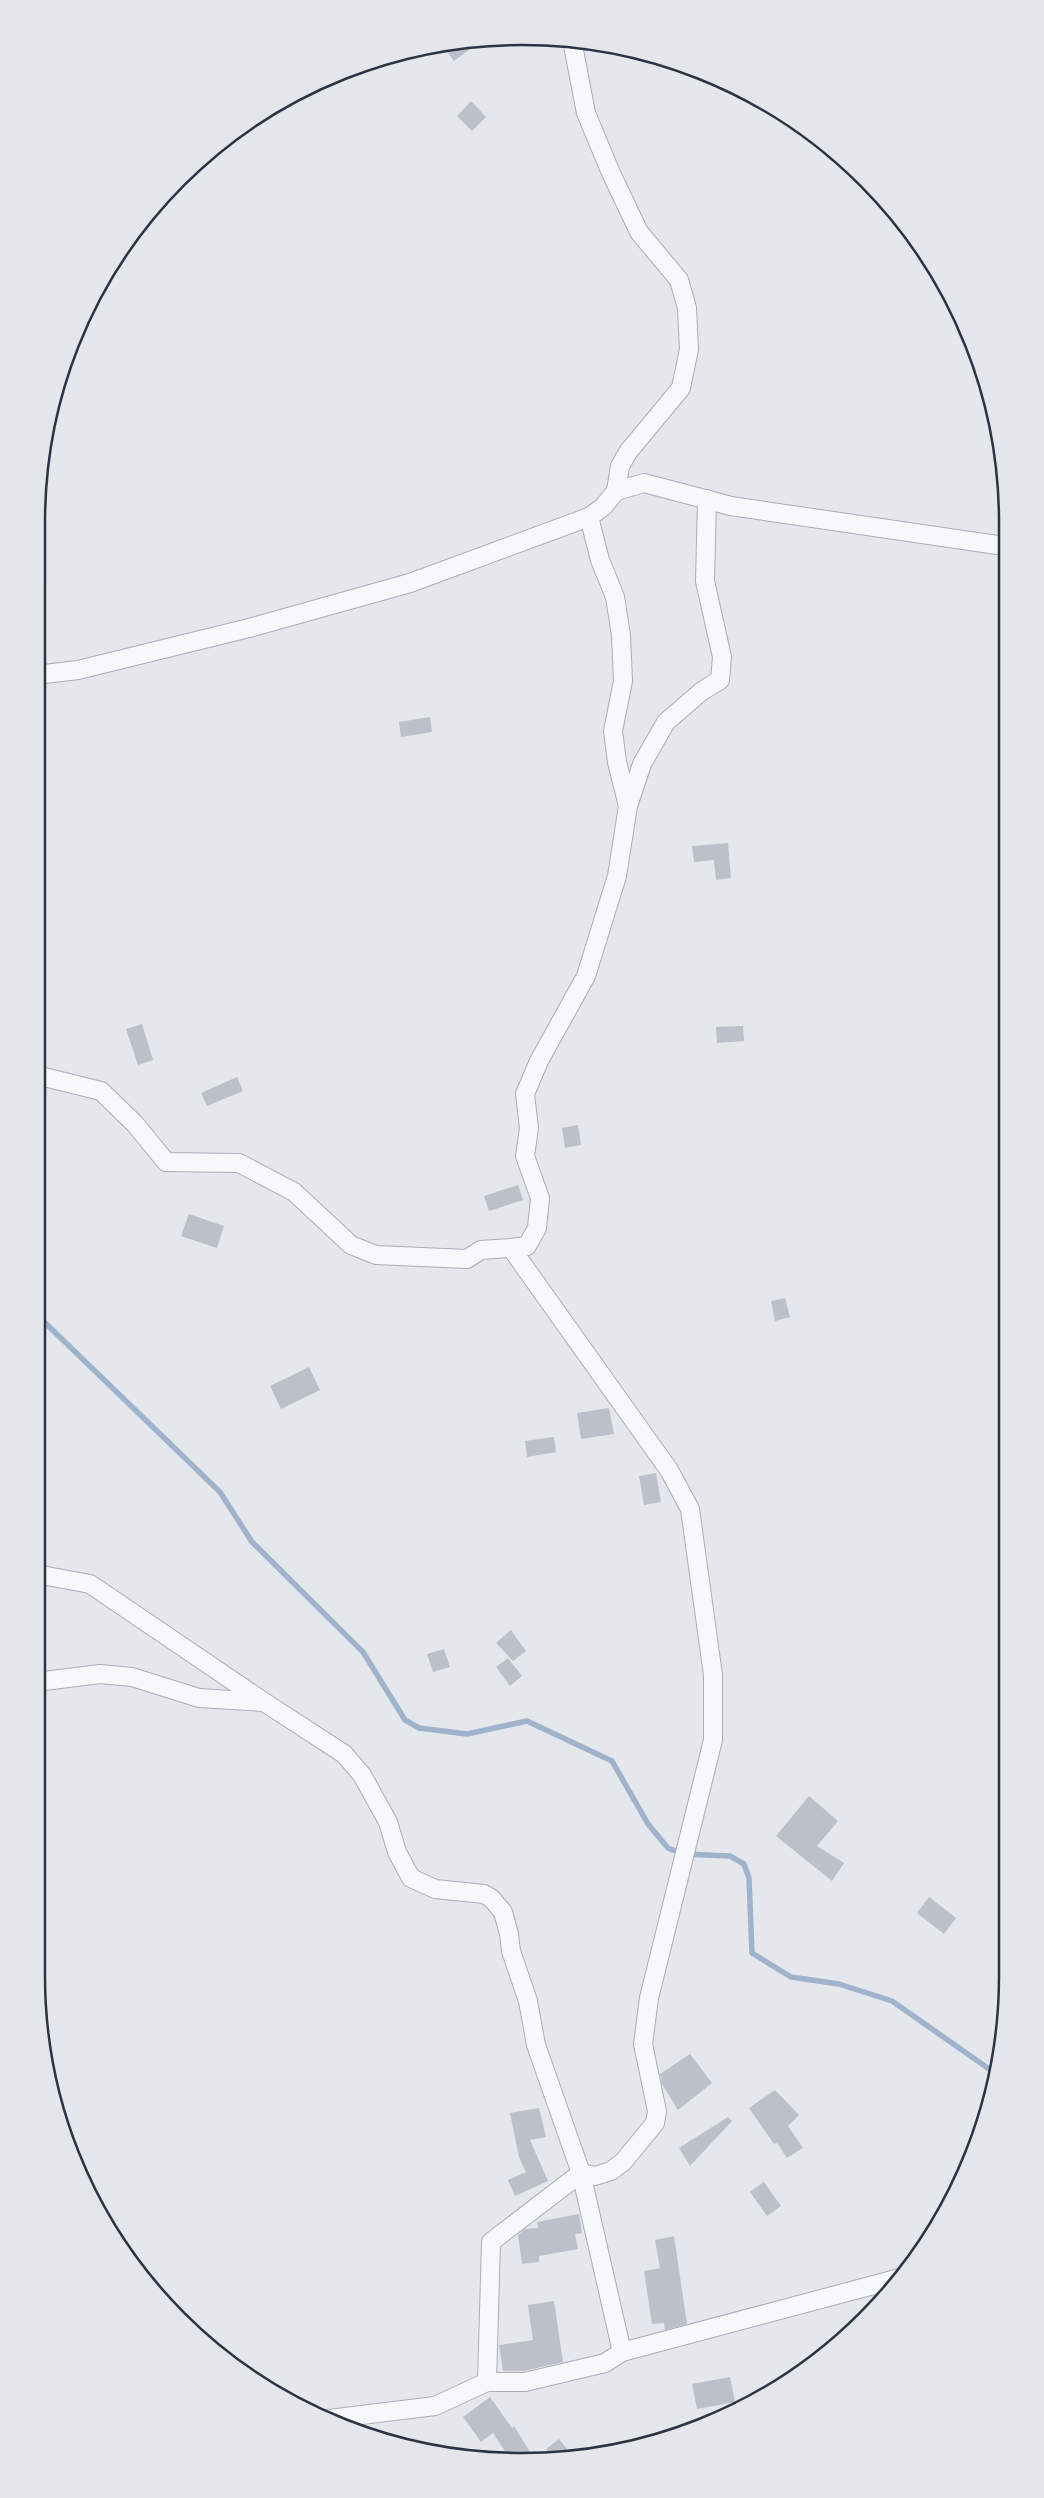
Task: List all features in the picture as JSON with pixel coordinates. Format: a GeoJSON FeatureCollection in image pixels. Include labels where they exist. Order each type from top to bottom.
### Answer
{"type":"FeatureCollection","features":[{"type":"Feature","properties":{"kind":"street"},"geometry":{"type":"LineString","coordinates":[[45,674],[78,670],[249,628],[410,583],[589,517],[603,508],[616,490],[620,466],[628,452],[681,388],[689,349],[687,308],[679,280],[639,232],[586,113],[574,48]]}},
{"type":"Feature","properties":{"kind":"street"},"geometry":{"type":"LineString","coordinates":[[616,490],[644,483],[731,506],[999,545]]}},
{"type":"Feature","properties":{"kind":"street"},"geometry":{"type":"LineString","coordinates":[[45,1077],[101,1091],[135,1124],[166,1162],[239,1163],[294,1192],[351,1245],[376,1254],[467,1259],[481,1250],[527,1246],[536,1228],[540,1198],[525,1156],[529,1128],[525,1094],[539,1061],[586,976],[617,876],[628,806],[642,764],[666,722],[702,691],[720,680],[722,657],[705,581],[707,499]]}},
{"type":"Feature","properties":{"kind":"street"},"geometry":{"type":"LineString","coordinates":[[589,517],[600,560],[615,597],[622,635],[624,681],[613,730],[617,762],[628,806]]}},
{"type":"Feature","properties":{"kind":"street"},"geometry":{"type":"LineString","coordinates":[[487,2382],[490,2242],[581,2173],[595,2176],[611,2171],[623,2162],[655,2123],[657,2111],[643,2044],[650,1998],[713,1740],[713,1675],[690,1508],[669,1470],[510,1248]]}},
{"type":"Feature","properties":{"kind":"street"},"geometry":{"type":"LineString","coordinates":[[45,1576],[90,1584],[344,1754],[362,1775],[388,1822],[397,1852],[411,1878],[435,1889],[484,1894],[491,1898],[503,1912],[509,1934],[510,1951],[528,2001],[536,2045],[581,2173],[622,2352]]}},
{"type":"Feature","properties":{"kind":"street"},"geometry":{"type":"LineString","coordinates":[[45,1681],[100,1674],[132,1677],[199,1698],[264,1702]]}},
{"type":"Feature","properties":{"kind":"street"},"geometry":{"type":"LineString","coordinates":[[341,2418],[434,2406],[487,2382],[525,2382],[605,2363],[622,2352],[889,2281]]}},
{"type":"Feature","properties":{"kind":"building"},"geometry":{"type":"Polygon","coordinates":[[[472,48],[454,61],[447,51],[472,48]]]}},
{"type":"Feature","properties":{"kind":"building"},"geometry":{"type":"Polygon","coordinates":[[[471,101],[486,117],[472,131],[457,116],[471,101]]]}},
{"type":"Feature","properties":{"kind":"building"},"geometry":{"type":"Polygon","coordinates":[[[430,717],[432,732],[401,737],[399,722],[430,717]]]}},
{"type":"Feature","properties":{"kind":"building"},"geometry":{"type":"Polygon","coordinates":[[[728,843],[731,878],[716,880],[714,860],[694,862],[692,846],[728,843]]]}},
{"type":"Feature","properties":{"kind":"building"},"geometry":{"type":"Polygon","coordinates":[[[142,1024],[153,1060],[138,1065],[126,1029],[142,1024]]]}},
{"type":"Feature","properties":{"kind":"building"},"geometry":{"type":"Polygon","coordinates":[[[743,1026],[744,1041],[717,1043],[716,1027],[743,1026]]]}},
{"type":"Feature","properties":{"kind":"building"},"geometry":{"type":"Polygon","coordinates":[[[237,1077],[243,1091],[207,1106],[201,1093],[237,1077]]]}},
{"type":"Feature","properties":{"kind":"building"},"geometry":{"type":"Polygon","coordinates":[[[578,1125],[581,1145],[565,1148],[562,1128],[578,1125]]]}},
{"type":"Feature","properties":{"kind":"building"},"geometry":{"type":"Polygon","coordinates":[[[518,1185],[523,1200],[489,1211],[484,1196],[518,1185]]]}},
{"type":"Feature","properties":{"kind":"building"},"geometry":{"type":"Polygon","coordinates":[[[189,1214],[224,1226],[217,1248],[181,1236],[189,1214]]]}},
{"type":"Feature","properties":{"kind":"building"},"geometry":{"type":"Polygon","coordinates":[[[785,1298],[790,1317],[775,1321],[771,1301],[785,1298]]]}},
{"type":"Feature","properties":{"kind":"building"},"geometry":{"type":"Polygon","coordinates":[[[309,1367],[320,1390],[281,1409],[270,1386],[309,1367]]]}},
{"type":"Feature","properties":{"kind":"building"},"geometry":{"type":"Polygon","coordinates":[[[609,1408],[614,1434],[581,1439],[577,1413],[609,1408]]]}},
{"type":"Feature","properties":{"kind":"building"},"geometry":{"type":"Polygon","coordinates":[[[554,1437],[556,1452],[527,1457],[525,1441],[554,1437]]]}},
{"type":"Feature","properties":{"kind":"building"},"geometry":{"type":"Polygon","coordinates":[[[656,1473],[661,1502],[644,1505],[639,1476],[656,1473]]]}},
{"type":"Feature","properties":{"kind":"building"},"geometry":{"type":"Polygon","coordinates":[[[511,1630],[526,1651],[513,1661],[496,1643],[511,1630]]]}},
{"type":"Feature","properties":{"kind":"building"},"geometry":{"type":"Polygon","coordinates":[[[444,1649],[450,1667],[433,1672],[427,1654],[444,1649]]]}},
{"type":"Feature","properties":{"kind":"building"},"geometry":{"type":"Polygon","coordinates":[[[508,1658],[522,1676],[510,1686],[496,1667],[508,1658]]]}},
{"type":"Feature","properties":{"kind":"building"},"geometry":{"type":"Polygon","coordinates":[[[809,1796],[838,1821],[817,1846],[844,1863],[832,1881],[776,1836],[809,1796]]]}},
{"type":"Feature","properties":{"kind":"building"},"geometry":{"type":"Polygon","coordinates":[[[929,1897],[956,1918],[944,1934],[917,1913],[929,1897]]]}},
{"type":"Feature","properties":{"kind":"building"},"geometry":{"type":"Polygon","coordinates":[[[690,2054],[712,2083],[678,2110],[662,2084],[660,2074],[690,2054]]]}},
{"type":"Feature","properties":{"kind":"building"},"geometry":{"type":"Polygon","coordinates":[[[775,2090],[799,2115],[788,2126],[803,2148],[787,2158],[777,2143],[774,2144],[749,2108],[775,2090]]]}},
{"type":"Feature","properties":{"kind":"building"},"geometry":{"type":"Polygon","coordinates":[[[539,2108],[546,2137],[530,2140],[548,2181],[515,2196],[508,2180],[526,2172],[519,2157],[510,2113],[539,2108]]]}},
{"type":"Feature","properties":{"kind":"building"},"geometry":{"type":"Polygon","coordinates":[[[728,2117],[732,2121],[690,2166],[679,2148],[728,2117]]]}},
{"type":"Feature","properties":{"kind":"building"},"geometry":{"type":"Polygon","coordinates":[[[764,2182],[781,2206],[767,2216],[750,2192],[764,2182]]]}},
{"type":"Feature","properties":{"kind":"building"},"geometry":{"type":"Polygon","coordinates":[[[579,2214],[582,2233],[575,2234],[578,2249],[539,2256],[539,2262],[522,2264],[518,2235],[525,2229],[538,2228],[537,2222],[579,2214]]]}},
{"type":"Feature","properties":{"kind":"building"},"geometry":{"type":"Polygon","coordinates":[[[674,2236],[687,2324],[665,2330],[664,2323],[652,2324],[644,2271],[660,2268],[655,2240],[674,2236]]]}},
{"type":"Feature","properties":{"kind":"building"},"geometry":{"type":"Polygon","coordinates":[[[554,2301],[563,2362],[524,2371],[503,2371],[499,2345],[533,2340],[528,2305],[554,2301]]]}},
{"type":"Feature","properties":{"kind":"building"},"geometry":{"type":"Polygon","coordinates":[[[730,2377],[735,2402],[697,2409],[692,2384],[730,2377]]]}},
{"type":"Feature","properties":{"kind":"building"},"geometry":{"type":"Polygon","coordinates":[[[490,2397],[512,2428],[514,2426],[531,2453],[506,2452],[493,2433],[481,2442],[463,2417],[490,2397]]]}},
{"type":"Feature","properties":{"kind":"building"},"geometry":{"type":"Polygon","coordinates":[[[559,2439],[568,2451],[549,2452],[546,2449],[559,2439]]]}},
{"type":"Feature","properties":{"kind":"waterway"},"geometry":{"type":"LineString","coordinates":[[45,1323],[220,1492],[252,1542],[363,1652],[405,1720],[419,1728],[467,1734],[527,1721],[612,1761],[648,1824],[668,1848],[683,1854],[730,1856],[744,1864],[749,1878],[752,1953],[791,1977],[839,1984],[892,2001],[990,2070]]}}]}
